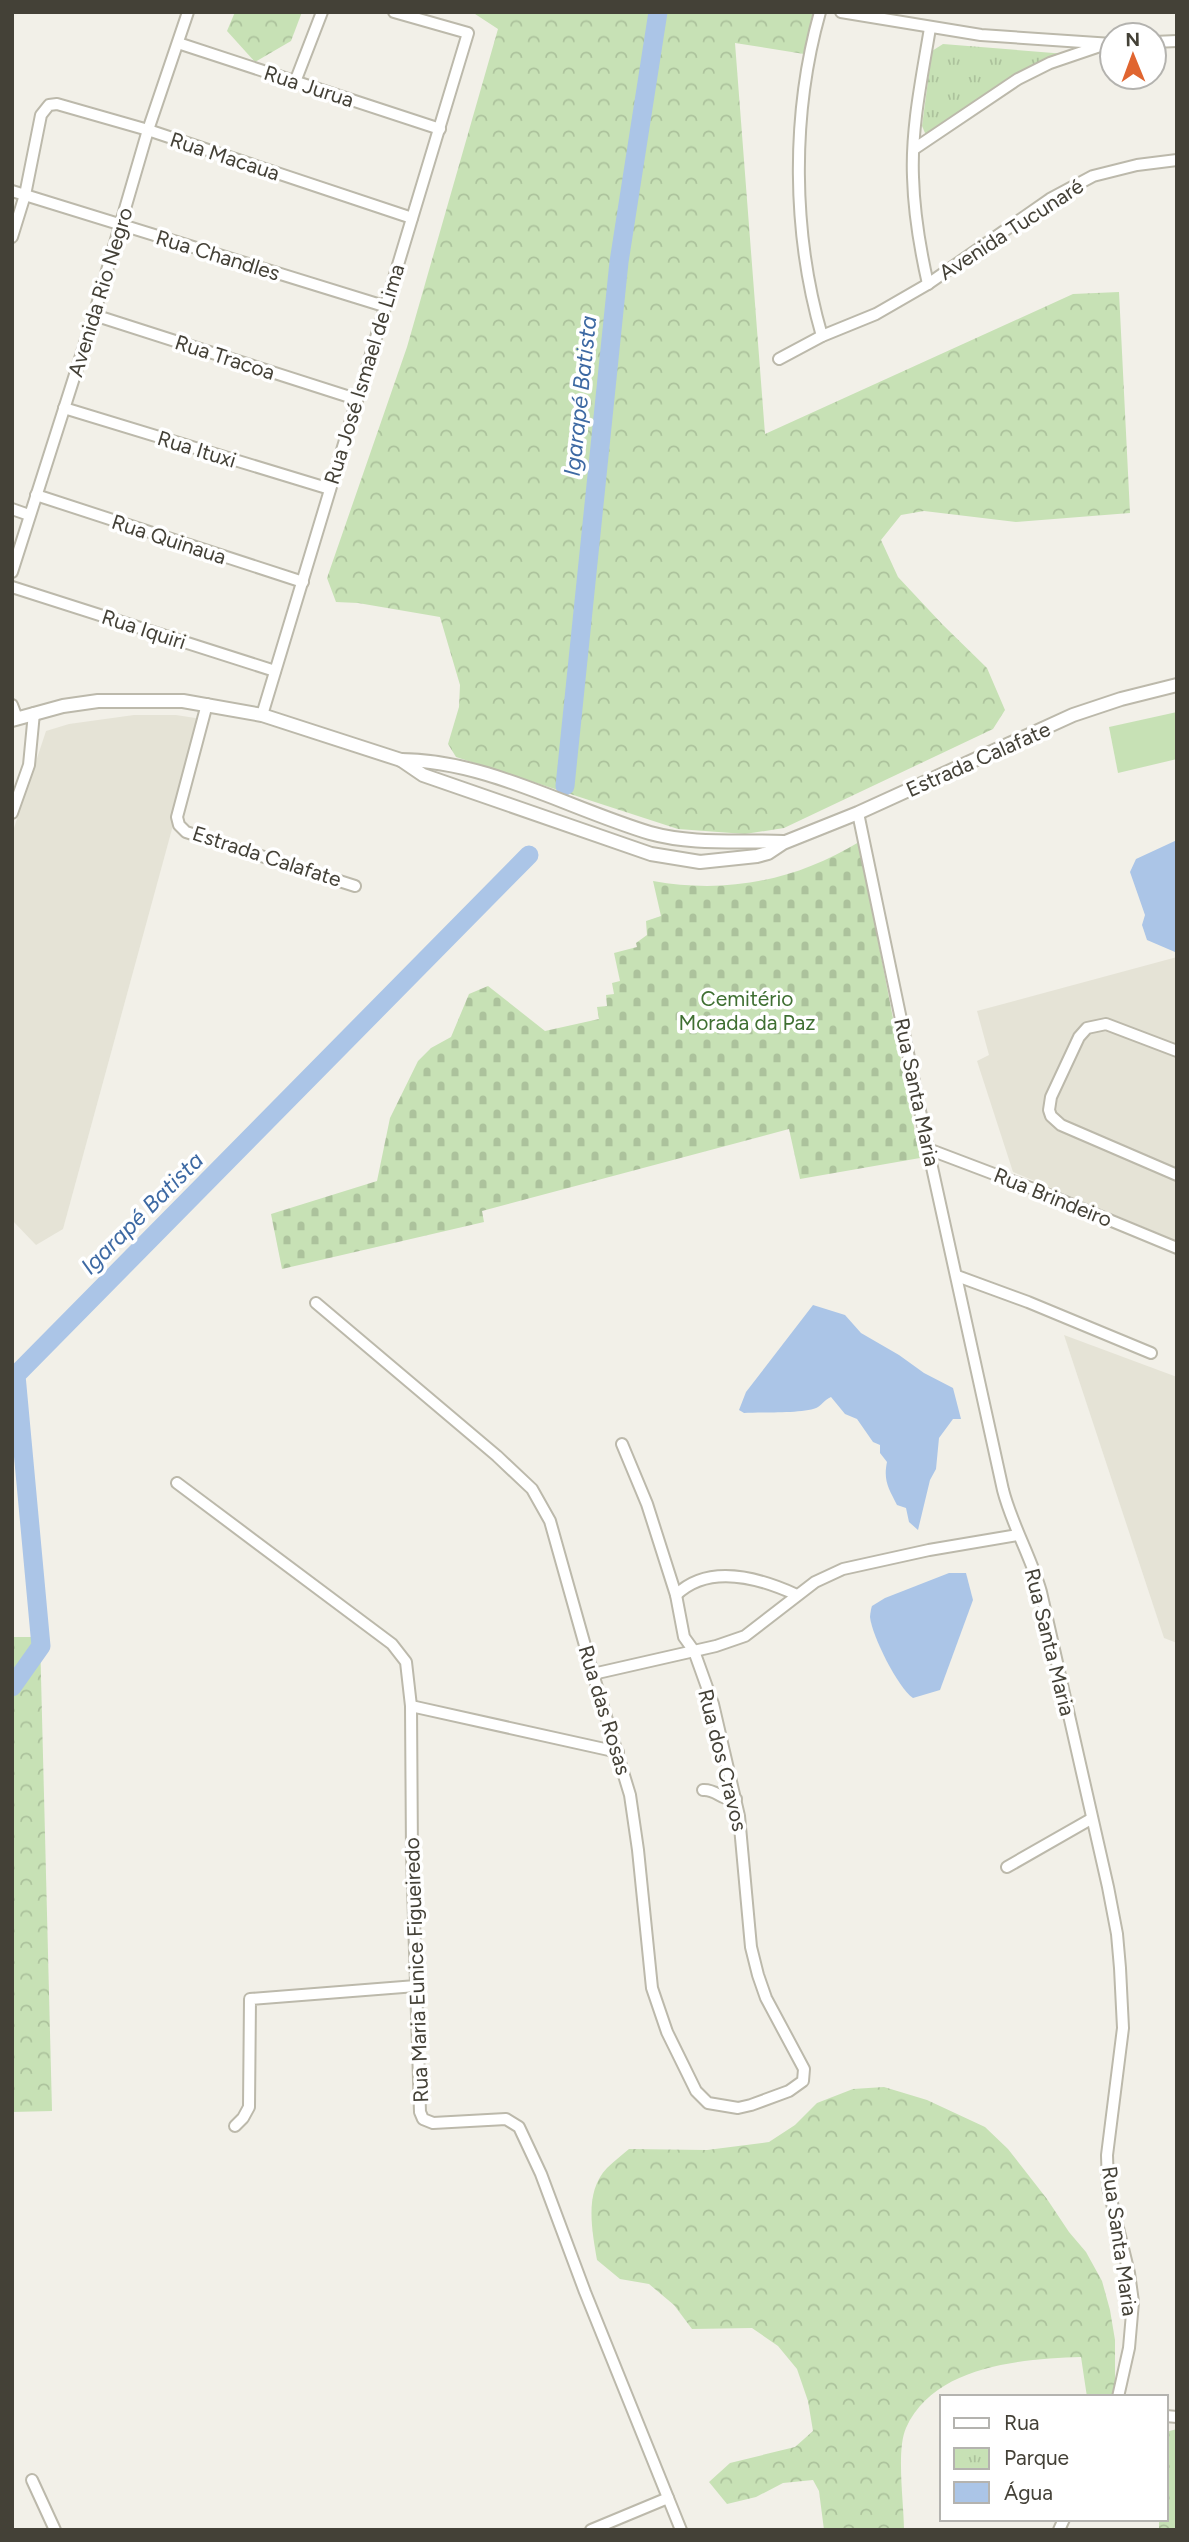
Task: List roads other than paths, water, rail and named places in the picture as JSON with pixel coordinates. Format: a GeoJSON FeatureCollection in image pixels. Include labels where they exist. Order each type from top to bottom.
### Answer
{"type":"FeatureCollection","features":[{"type":"Feature","properties":{"kind":"street","name":"Avenida Rio Negro"},"geometry":{"type":"LineString","coordinates":[[12,572],[94,315],[148,130],[188,12]]}},
{"type":"Feature","properties":{"kind":"street"},"geometry":{"type":"LineString","coordinates":[[295,82],[322,12]]}},
{"type":"Feature","properties":{"kind":"street","name":"Rua José Ismael de Lima"},"geometry":{"type":"LineString","coordinates":[[262,715],[468,33],[394,12]]}},
{"type":"Feature","properties":{"kind":"street"},"geometry":{"type":"LineString","coordinates":[[820,12],[807,70],[799,153],[805,258],[813,304],[822,335]]}},
{"type":"Feature","properties":{"kind":"street"},"geometry":{"type":"LineString","coordinates":[[841,12],[992,36],[1098,43]]}},
{"type":"Feature","properties":{"kind":"street","name":"Avenida Tucunaré"},"geometry":{"type":"LineString","coordinates":[[928,284],[915,212],[912,176],[930,28]]}},
{"type":"Feature","properties":{"kind":"street","name":"Rua Jurua"},"geometry":{"type":"LineString","coordinates":[[178,43],[440,129]]}},
{"type":"Feature","properties":{"kind":"street"},"geometry":{"type":"LineString","coordinates":[[914,149],[1018,79],[1050,63],[1098,48]]}},
{"type":"Feature","properties":{"kind":"street","name":"Rua Macaua"},"geometry":{"type":"LineString","coordinates":[[25,195],[41,115],[49,105],[57,104],[148,130],[412,218]]}},
{"type":"Feature","properties":{"kind":"street","name":"Avenida Tucunaré"},"geometry":{"type":"LineString","coordinates":[[779,359],[822,335],[876,314],[928,284],[1050,199],[1093,176],[1137,165],[1177,160]]}},
{"type":"Feature","properties":{"kind":"street","name":"Rua Chandles"},"geometry":{"type":"LineString","coordinates":[[12,191],[384,306]]}},
{"type":"Feature","properties":{"kind":"street"},"geometry":{"type":"LineString","coordinates":[[12,237],[25,195]]}},
{"type":"Feature","properties":{"kind":"street","name":"Rua Tracoa"},"geometry":{"type":"LineString","coordinates":[[94,315],[356,399]]}},
{"type":"Feature","properties":{"kind":"street","name":"Rua Ituxi"},"geometry":{"type":"LineString","coordinates":[[64,408],[330,489]]}},
{"type":"Feature","properties":{"kind":"street","name":"Rua Quinaua"},"geometry":{"type":"LineString","coordinates":[[36,495],[303,582]]}},
{"type":"Feature","properties":{"kind":"street"},"geometry":{"type":"LineString","coordinates":[[12,509],[29,515]]}},
{"type":"Feature","properties":{"kind":"street","name":"Rua Iquiri"},"geometry":{"type":"LineString","coordinates":[[12,587],[275,671]]}},
{"type":"Feature","properties":{"kind":"street","name":"Estrada Calafate"},"geometry":{"type":"LineString","coordinates":[[14,714],[98,701],[159,706],[207,704],[262,715],[401,760],[424,775],[651,854],[700,862],[731,861],[768,853],[783,842],[858,813],[1073,715],[1177,685]]}},
{"type":"Feature","properties":{"kind":"street","name":"Estrada Calafate"},"geometry":{"type":"LineString","coordinates":[[207,704],[177,817],[179,825],[186,832],[355,886]]}},
{"type":"Feature","properties":{"kind":"street"},"geometry":{"type":"LineString","coordinates":[[12,813],[29,765],[34,713]]}},
{"type":"Feature","properties":{"kind":"street","name":"Estrada Calafate"},"geometry":{"type":"LineString","coordinates":[[401,760],[428,761],[486,775],[665,836],[722,842],[783,842]]}},
{"type":"Feature","properties":{"kind":"street","name":"Rua Santa Maria"},"geometry":{"type":"LineString","coordinates":[[858,813],[1003,1490],[1041,1592],[1117,1934],[1123,2028],[1107,2155],[1108,2187],[1129,2273],[1133,2302],[1129,2348],[1118,2395]]}},
{"type":"Feature","properties":{"kind":"street"},"geometry":{"type":"LineString","coordinates":[[1177,1051],[1106,1024],[1087,1028],[1079,1037],[1051,1097],[1049,1110],[1051,1116],[1061,1125],[1177,1175]]}},
{"type":"Feature","properties":{"kind":"street","name":"Rua Brindeiro"},"geometry":{"type":"LineString","coordinates":[[928,1149],[1177,1248]]}},
{"type":"Feature","properties":{"kind":"street"},"geometry":{"type":"LineString","coordinates":[[957,1276],[1151,1353]]}},
{"type":"Feature","properties":{"kind":"street","name":"Rua das Rosas"},"geometry":{"type":"LineString","coordinates":[[316,1303],[497,1455],[539,1498],[550,1521],[618,1752],[634,1817],[652,1988],[658,2012],[687,2077],[704,2101],[738,2108],[789,2091],[800,2085],[805,2078]]}},
{"type":"Feature","properties":{"kind":"street","name":"Rua dos Cravos"},"geometry":{"type":"LineString","coordinates":[[622,1444],[648,1504],[676,1595],[684,1637],[694,1651],[713,1703],[736,1798],[743,1843],[751,1947],[766,1998],[804,2069],[805,2078]]}},
{"type":"Feature","properties":{"kind":"street","name":"Rua Maria Eunice Figueiredo"},"geometry":{"type":"LineString","coordinates":[[177,1483],[398,1649],[406,1662],[411,1706],[418,2103],[423,2119],[440,2124],[506,2119],[519,2127],[541,2174],[681,2530]]}},
{"type":"Feature","properties":{"kind":"street"},"geometry":{"type":"LineString","coordinates":[[593,1674],[694,1651],[745,1636],[815,1582],[850,1567],[1018,1535]]}},
{"type":"Feature","properties":{"kind":"street"},"geometry":{"type":"LineString","coordinates":[[676,1595],[696,1581],[729,1576],[766,1583],[797,1595]]}},
{"type":"Feature","properties":{"kind":"street"},"geometry":{"type":"LineString","coordinates":[[411,1706],[618,1752]]}},
{"type":"Feature","properties":{"kind":"street"},"geometry":{"type":"LineString","coordinates":[[703,1790],[711,1790],[726,1800],[736,1798]]}},
{"type":"Feature","properties":{"kind":"street"},"geometry":{"type":"LineString","coordinates":[[1007,1867],[1091,1819]]}},
{"type":"Feature","properties":{"kind":"street"},"geometry":{"type":"LineString","coordinates":[[235,2126],[249,2107],[250,1999],[416,1986]]}},
{"type":"Feature","properties":{"kind":"street"},"geometry":{"type":"LineString","coordinates":[[32,2480],[55,2530]]}},
{"type":"Feature","properties":{"kind":"street"},"geometry":{"type":"LineString","coordinates":[[591,2530],[668,2498]]}},
{"type":"Feature","properties":{"kind":"water"},"geometry":{"type":"Polygon","coordinates":[[[1177,840],[1175,952],[1147,940],[1142,925],[1145,915],[1130,872],[1136,859],[1177,840]]]}},
{"type":"Feature","properties":{"kind":"water"},"geometry":{"type":"Polygon","coordinates":[[[813,1305],[845,1315],[861,1333],[953,1388],[961,1419],[953,1419],[939,1438],[936,1469],[930,1480],[918,1530],[909,1522],[906,1508],[897,1505],[889,1489],[886,1480],[887,1462],[880,1453],[880,1445],[873,1442],[857,1419],[845,1414],[831,1397],[818,1407],[803,1411],[744,1413],[739,1410],[746,1392],[813,1305]]]}},
{"type":"Feature","properties":{"kind":"water"},"geometry":{"type":"Polygon","coordinates":[[[949,1573],[966,1573],[973,1600],[940,1690],[913,1698],[900,1684],[881,1648],[870,1617],[872,1606],[885,1598],[949,1573]]]}},
{"type":"Feature","properties":{"kind":"waterway","name":"Igarapé Batista"},"geometry":{"type":"LineString","coordinates":[[565,786],[619,262],[658,12]]}},
{"type":"Feature","properties":{"kind":"waterway","name":"Igarapé Batista"},"geometry":{"type":"LineString","coordinates":[[12,1687],[41,1646],[16,1375],[529,855]]}},
{"type":"Feature","properties":{"kind":"park label","name":"Cemitério Morada da Paz"},"geometry":{"type":"Point","coordinates":[747,1010]}}]}
